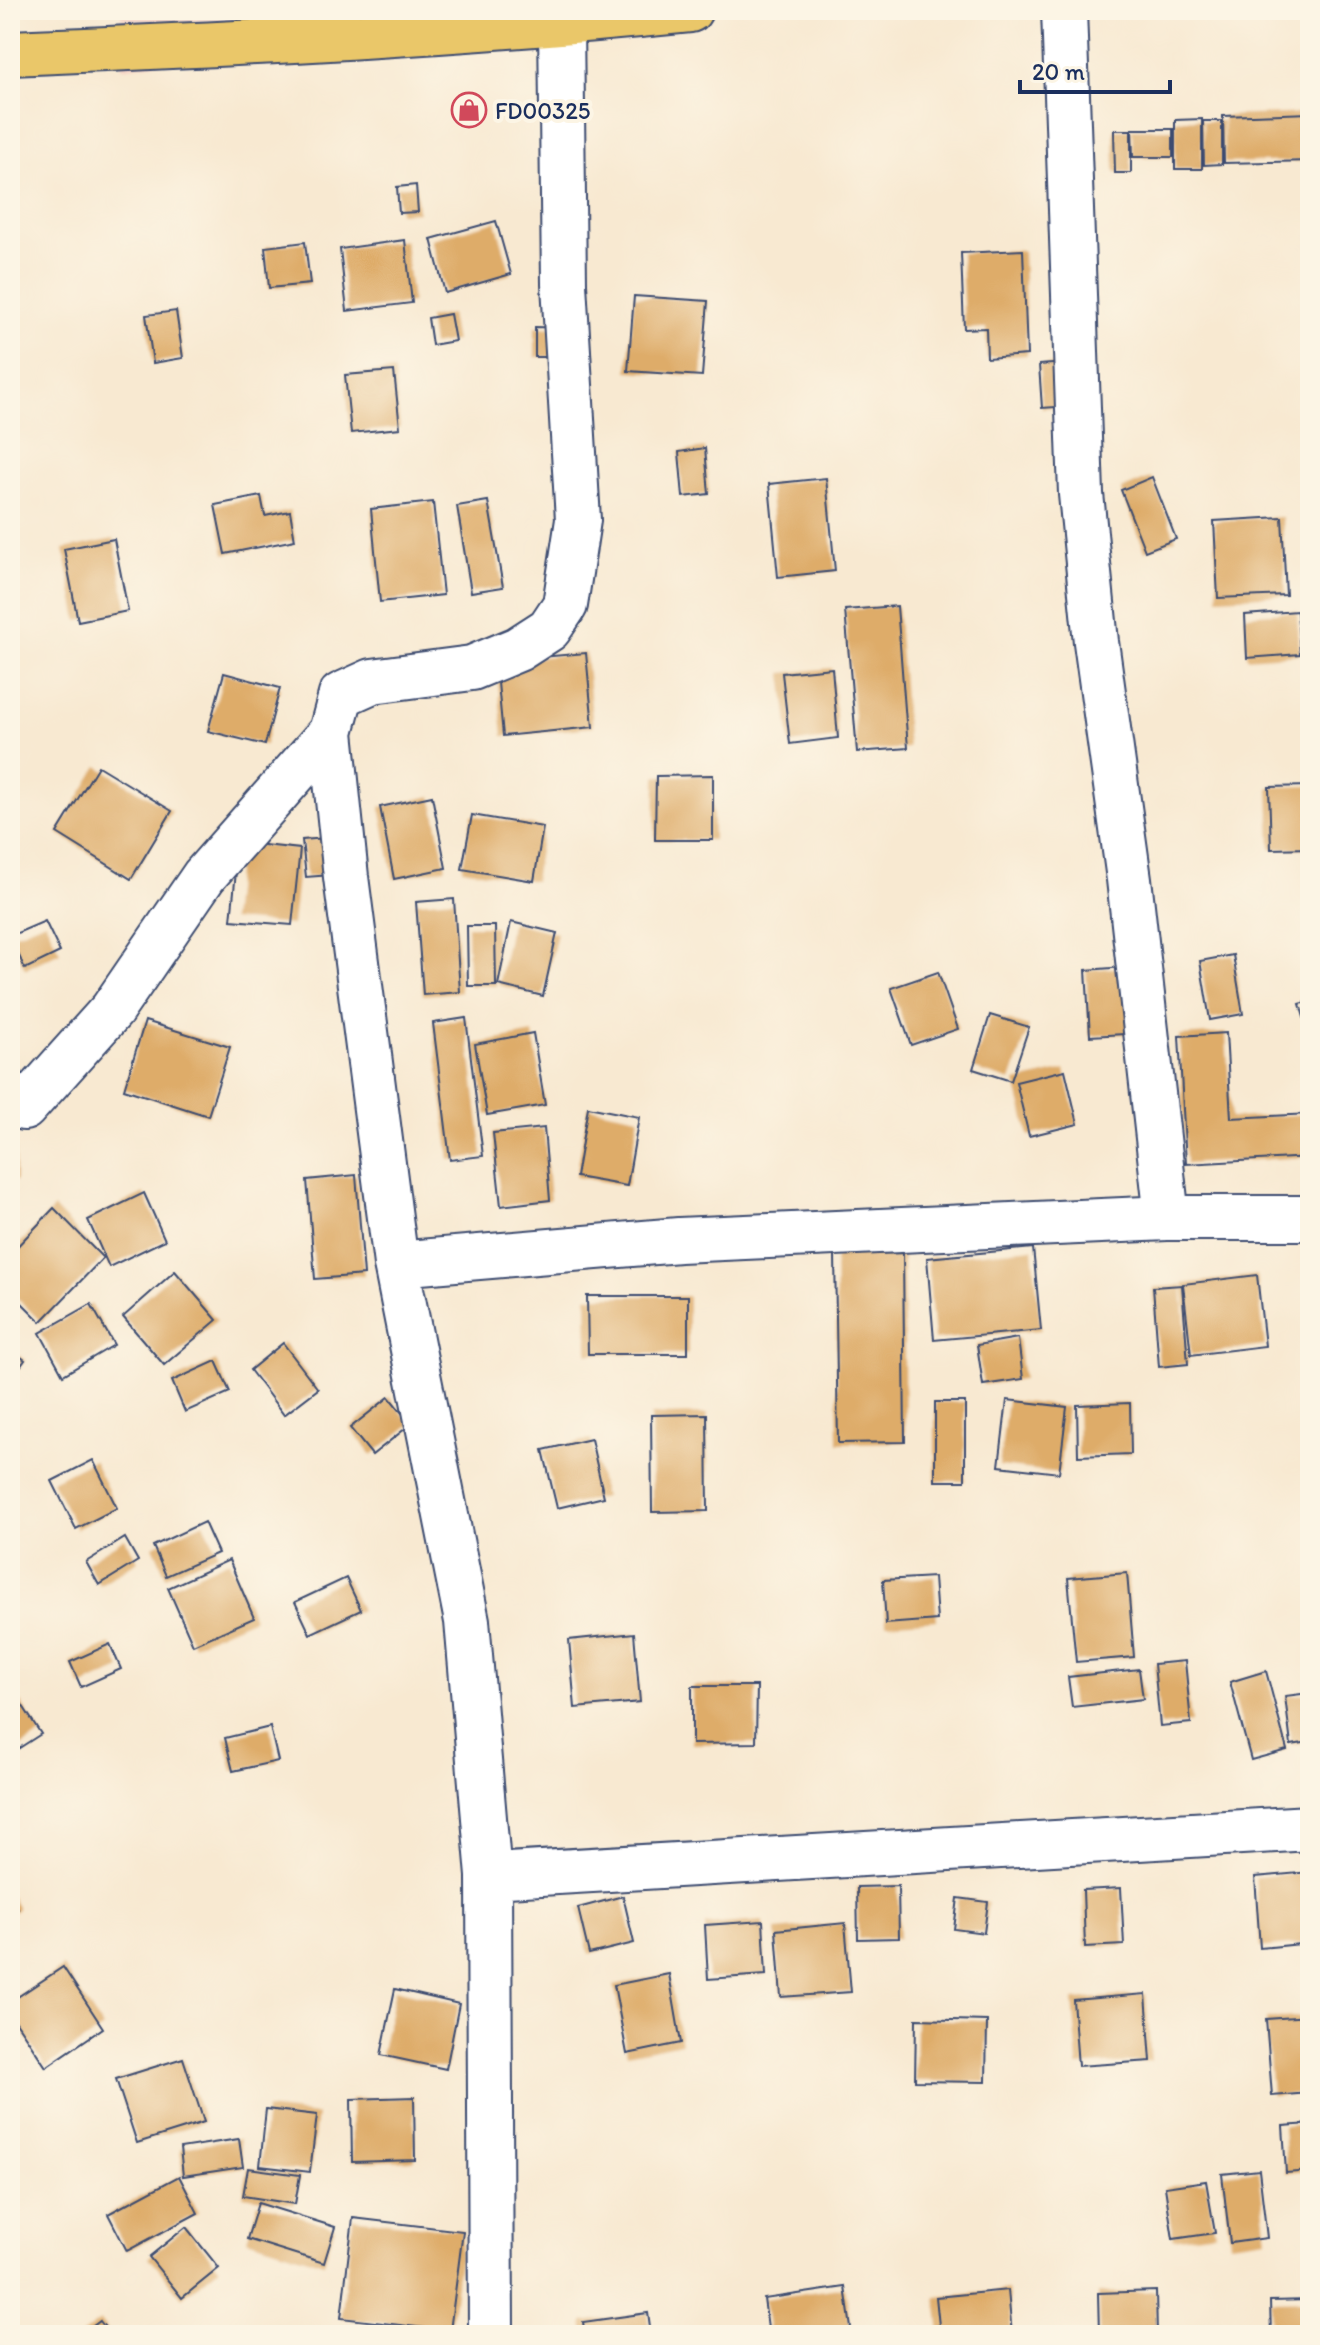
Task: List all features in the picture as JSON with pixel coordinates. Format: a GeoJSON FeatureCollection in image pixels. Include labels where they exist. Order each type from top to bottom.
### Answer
{"type":"FeatureCollection","features":[{"type":"Feature","properties":{"kind":"highway"},"geometry":{"type":"LineString","coordinates":[[10,53],[165,47],[561,23],[690,10]]}},
{"type":"Feature","properties":{"kind":"street"},"geometry":{"type":"LineString","coordinates":[[1064,10],[1081,494],[1096,642],[1129,879],[1167,1218]]}},
{"type":"Feature","properties":{"kind":"street"},"geometry":{"type":"LineString","coordinates":[[491,2335],[489,1876],[467,1621],[396,1264],[346,877],[331,732],[341,695],[372,681],[472,668],[518,649],[549,629],[565,605],[578,520],[564,284],[561,23]]}},
{"type":"Feature","properties":{"kind":"street"},"geometry":{"type":"LineString","coordinates":[[24,1108],[112,1010],[204,876],[331,732]]}},
{"type":"Feature","properties":{"kind":"street"},"geometry":{"type":"LineString","coordinates":[[396,1264],[679,1240],[1167,1218],[1310,1218]]}},
{"type":"Feature","properties":{"kind":"street"},"geometry":{"type":"LineString","coordinates":[[489,1876],[1310,1828]]}},
{"type":"Feature","properties":{"kind":"shaded area"},"geometry":{"type":"Polygon","coordinates":[[[121,10],[494,10],[122,68],[121,10]]]}},
{"type":"Feature","properties":{"kind":"building"},"geometry":{"type":"Polygon","coordinates":[[[1310,113],[1310,161],[1224,163],[1223,116],[1310,113]]]}},
{"type":"Feature","properties":{"kind":"building"},"geometry":{"type":"Polygon","coordinates":[[[1202,119],[1202,169],[1175,169],[1175,120],[1202,119]]]}},
{"type":"Feature","properties":{"kind":"building"},"geometry":{"type":"Polygon","coordinates":[[[1203,121],[1222,121],[1222,164],[1204,165],[1203,121]]]}},
{"type":"Feature","properties":{"kind":"building"},"geometry":{"type":"Polygon","coordinates":[[[1132,129],[1173,129],[1173,157],[1133,157],[1132,129]]]}},
{"type":"Feature","properties":{"kind":"building"},"geometry":{"type":"Polygon","coordinates":[[[1114,130],[1131,130],[1131,173],[1115,173],[1114,130]]]}},
{"type":"Feature","properties":{"kind":"building"},"geometry":{"type":"Polygon","coordinates":[[[416,185],[418,212],[399,213],[397,187],[416,185]]]}},
{"type":"Feature","properties":{"kind":"building"},"geometry":{"type":"Polygon","coordinates":[[[496,221],[511,274],[445,293],[431,239],[496,221]]]}},
{"type":"Feature","properties":{"kind":"building"},"geometry":{"type":"Polygon","coordinates":[[[405,240],[412,303],[347,311],[340,249],[405,240]]]}},
{"type":"Feature","properties":{"kind":"building"},"geometry":{"type":"Polygon","coordinates":[[[305,242],[310,284],[269,288],[265,247],[305,242]]]}},
{"type":"Feature","properties":{"kind":"building"},"geometry":{"type":"Polygon","coordinates":[[[1023,250],[1027,355],[987,358],[986,328],[964,329],[961,253],[1023,250]]]}},
{"type":"Feature","properties":{"kind":"building"},"geometry":{"type":"Polygon","coordinates":[[[634,296],[708,301],[702,376],[628,371],[634,296]]]}},
{"type":"Feature","properties":{"kind":"building"},"geometry":{"type":"Polygon","coordinates":[[[176,311],[183,358],[153,363],[146,315],[176,311]]]}},
{"type":"Feature","properties":{"kind":"building"},"geometry":{"type":"Polygon","coordinates":[[[450,314],[455,341],[432,345],[428,318],[450,314]]]}},
{"type":"Feature","properties":{"kind":"building"},"geometry":{"type":"Polygon","coordinates":[[[535,327],[563,328],[563,357],[535,357],[535,327]]]}},
{"type":"Feature","properties":{"kind":"building"},"geometry":{"type":"Polygon","coordinates":[[[1067,363],[1070,406],[1042,408],[1039,365],[1067,363]]]}},
{"type":"Feature","properties":{"kind":"building"},"geometry":{"type":"Polygon","coordinates":[[[394,371],[400,428],[351,433],[345,375],[394,371]]]}},
{"type":"Feature","properties":{"kind":"building"},"geometry":{"type":"Polygon","coordinates":[[[705,448],[709,494],[683,497],[679,452],[705,448]]]}},
{"type":"Feature","properties":{"kind":"building"},"geometry":{"type":"Polygon","coordinates":[[[1152,477],[1176,539],[1145,551],[1121,490],[1152,477]]]}},
{"type":"Feature","properties":{"kind":"building"},"geometry":{"type":"Polygon","coordinates":[[[826,478],[835,571],[778,577],[769,484],[826,478]]]}},
{"type":"Feature","properties":{"kind":"building"},"geometry":{"type":"Polygon","coordinates":[[[261,496],[265,516],[290,511],[295,540],[225,554],[215,505],[261,496]]]}},
{"type":"Feature","properties":{"kind":"building"},"geometry":{"type":"Polygon","coordinates":[[[488,501],[503,587],[471,592],[457,506],[488,501]]]}},
{"type":"Feature","properties":{"kind":"building"},"geometry":{"type":"Polygon","coordinates":[[[433,502],[443,595],[380,602],[371,509],[433,502]]]}},
{"type":"Feature","properties":{"kind":"building"},"geometry":{"type":"Polygon","coordinates":[[[1282,517],[1286,595],[1218,598],[1214,521],[1282,517]]]}},
{"type":"Feature","properties":{"kind":"building"},"geometry":{"type":"Polygon","coordinates":[[[114,539],[128,611],[78,621],[64,549],[114,539]]]}},
{"type":"Feature","properties":{"kind":"building"},"geometry":{"type":"Polygon","coordinates":[[[897,606],[908,748],[857,752],[845,610],[897,606]]]}},
{"type":"Feature","properties":{"kind":"building"},"geometry":{"type":"Polygon","coordinates":[[[1297,611],[1300,654],[1247,658],[1245,615],[1297,611]]]}},
{"type":"Feature","properties":{"kind":"building"},"geometry":{"type":"Polygon","coordinates":[[[586,653],[593,727],[503,736],[496,661],[586,653]]]}},
{"type":"Feature","properties":{"kind":"building"},"geometry":{"type":"Polygon","coordinates":[[[832,668],[838,738],[790,744],[782,673],[832,668]]]}},
{"type":"Feature","properties":{"kind":"building"},"geometry":{"type":"Polygon","coordinates":[[[224,673],[280,688],[265,745],[208,731],[224,673]]]}},
{"type":"Feature","properties":{"kind":"building"},"geometry":{"type":"Polygon","coordinates":[[[98,766],[172,811],[131,879],[57,833],[98,766]]]}},
{"type":"Feature","properties":{"kind":"building"},"geometry":{"type":"Polygon","coordinates":[[[713,775],[713,840],[655,840],[656,776],[713,775]]]}},
{"type":"Feature","properties":{"kind":"building"},"geometry":{"type":"Polygon","coordinates":[[[1310,786],[1310,848],[1271,849],[1269,787],[1310,786]]]}},
{"type":"Feature","properties":{"kind":"building"},"geometry":{"type":"Polygon","coordinates":[[[432,796],[446,868],[394,879],[380,807],[432,796]]]}},
{"type":"Feature","properties":{"kind":"building"},"geometry":{"type":"Polygon","coordinates":[[[472,815],[543,827],[534,881],[462,869],[472,815]]]}},
{"type":"Feature","properties":{"kind":"building"},"geometry":{"type":"Polygon","coordinates":[[[327,838],[331,875],[306,877],[302,840],[327,838]]]}},
{"type":"Feature","properties":{"kind":"building"},"geometry":{"type":"Polygon","coordinates":[[[244,843],[300,849],[292,925],[231,920],[237,862],[244,843]]]}},
{"type":"Feature","properties":{"kind":"building"},"geometry":{"type":"Polygon","coordinates":[[[454,899],[460,992],[423,995],[416,902],[454,899]]]}},
{"type":"Feature","properties":{"kind":"building"},"geometry":{"type":"Polygon","coordinates":[[[45,921],[60,952],[25,969],[10,936],[45,921]]]}},
{"type":"Feature","properties":{"kind":"building"},"geometry":{"type":"Polygon","coordinates":[[[511,922],[557,933],[543,996],[498,985],[511,922]]]}},
{"type":"Feature","properties":{"kind":"building"},"geometry":{"type":"Polygon","coordinates":[[[467,926],[495,926],[496,986],[468,986],[467,926]]]}},
{"type":"Feature","properties":{"kind":"building"},"geometry":{"type":"Polygon","coordinates":[[[1233,955],[1243,1014],[1210,1020],[1200,961],[1233,955]]]}},
{"type":"Feature","properties":{"kind":"building"},"geometry":{"type":"Polygon","coordinates":[[[1138,966],[1142,1033],[1090,1036],[1086,970],[1138,966]]]}},
{"type":"Feature","properties":{"kind":"building"},"geometry":{"type":"Polygon","coordinates":[[[938,972],[958,1029],[911,1045],[891,988],[938,972]]]}},
{"type":"Feature","properties":{"kind":"building"},"geometry":{"type":"Polygon","coordinates":[[[1310,1001],[1310,1034],[1309,1034],[1300,1004],[1310,1001]]]}},
{"type":"Feature","properties":{"kind":"building"},"geometry":{"type":"Polygon","coordinates":[[[990,1015],[1029,1027],[1011,1081],[973,1069],[990,1015]]]}},
{"type":"Feature","properties":{"kind":"building"},"geometry":{"type":"Polygon","coordinates":[[[466,1018],[483,1156],[450,1160],[433,1023],[466,1018]]]}},
{"type":"Feature","properties":{"kind":"building"},"geometry":{"type":"Polygon","coordinates":[[[145,1021],[230,1047],[208,1116],[124,1089],[145,1021]]]}},
{"type":"Feature","properties":{"kind":"building"},"geometry":{"type":"Polygon","coordinates":[[[533,1033],[545,1105],[487,1115],[475,1044],[533,1033]]]}},
{"type":"Feature","properties":{"kind":"building"},"geometry":{"type":"Polygon","coordinates":[[[1226,1033],[1231,1118],[1310,1114],[1310,1157],[1186,1164],[1179,1036],[1226,1033]]]}},
{"type":"Feature","properties":{"kind":"building"},"geometry":{"type":"Polygon","coordinates":[[[1065,1070],[1078,1124],[1029,1136],[1016,1082],[1065,1070]]]}},
{"type":"Feature","properties":{"kind":"building"},"geometry":{"type":"Polygon","coordinates":[[[22,1072],[22,1101],[10,1101],[10,1073],[22,1072]]]}},
{"type":"Feature","properties":{"kind":"building"},"geometry":{"type":"Polygon","coordinates":[[[588,1107],[639,1117],[627,1186],[576,1177],[588,1107]]]}},
{"type":"Feature","properties":{"kind":"building"},"geometry":{"type":"Polygon","coordinates":[[[10,1123],[16,1123],[16,1181],[10,1181],[10,1123]]]}},
{"type":"Feature","properties":{"kind":"building"},"geometry":{"type":"Polygon","coordinates":[[[544,1128],[550,1200],[501,1206],[493,1133],[544,1128]]]}},
{"type":"Feature","properties":{"kind":"building"},"geometry":{"type":"Polygon","coordinates":[[[356,1175],[364,1275],[315,1279],[307,1180],[356,1175]]]}},
{"type":"Feature","properties":{"kind":"building"},"geometry":{"type":"Polygon","coordinates":[[[144,1193],[165,1240],[109,1267],[88,1220],[144,1193]]]}},
{"type":"Feature","properties":{"kind":"building"},"geometry":{"type":"Polygon","coordinates":[[[54,1208],[103,1258],[41,1322],[10,1291],[10,1254],[54,1208]]]}},
{"type":"Feature","properties":{"kind":"building"},"geometry":{"type":"Polygon","coordinates":[[[1033,1248],[1041,1330],[934,1340],[927,1258],[1033,1248]]]}},
{"type":"Feature","properties":{"kind":"building"},"geometry":{"type":"Polygon","coordinates":[[[903,1253],[905,1442],[838,1443],[835,1254],[903,1253]]]}},
{"type":"Feature","properties":{"kind":"building"},"geometry":{"type":"Polygon","coordinates":[[[175,1271],[217,1320],[164,1365],[123,1317],[175,1271]]]}},
{"type":"Feature","properties":{"kind":"building"},"geometry":{"type":"Polygon","coordinates":[[[1257,1275],[1265,1346],[1191,1355],[1183,1284],[1257,1275]]]}},
{"type":"Feature","properties":{"kind":"building"},"geometry":{"type":"Polygon","coordinates":[[[1182,1285],[1188,1364],[1159,1367],[1153,1287],[1182,1285]]]}},
{"type":"Feature","properties":{"kind":"building"},"geometry":{"type":"Polygon","coordinates":[[[587,1296],[688,1296],[688,1354],[588,1354],[587,1296]]]}},
{"type":"Feature","properties":{"kind":"building"},"geometry":{"type":"Polygon","coordinates":[[[91,1304],[114,1345],[63,1375],[40,1333],[91,1304]]]}},
{"type":"Feature","properties":{"kind":"building"},"geometry":{"type":"Polygon","coordinates":[[[1018,1338],[1023,1379],[983,1385],[977,1345],[1018,1338]]]}},
{"type":"Feature","properties":{"kind":"building"},"geometry":{"type":"Polygon","coordinates":[[[283,1343],[318,1389],[284,1415],[250,1370],[283,1343]]]}},
{"type":"Feature","properties":{"kind":"building"},"geometry":{"type":"Polygon","coordinates":[[[10,1349],[25,1360],[10,1381],[10,1349]]]}},
{"type":"Feature","properties":{"kind":"building"},"geometry":{"type":"Polygon","coordinates":[[[216,1361],[230,1392],[185,1412],[172,1381],[216,1361]]]}},
{"type":"Feature","properties":{"kind":"building"},"geometry":{"type":"Polygon","coordinates":[[[389,1397],[411,1424],[372,1455],[350,1428],[389,1397]]]}},
{"type":"Feature","properties":{"kind":"building"},"geometry":{"type":"Polygon","coordinates":[[[1007,1400],[1067,1407],[1059,1473],[999,1466],[1007,1400]]]}},
{"type":"Feature","properties":{"kind":"building"},"geometry":{"type":"Polygon","coordinates":[[[935,1402],[965,1402],[965,1481],[935,1481],[935,1402]]]}},
{"type":"Feature","properties":{"kind":"building"},"geometry":{"type":"Polygon","coordinates":[[[1130,1403],[1131,1454],[1078,1456],[1077,1405],[1130,1403]]]}},
{"type":"Feature","properties":{"kind":"building"},"geometry":{"type":"Polygon","coordinates":[[[707,1414],[708,1511],[652,1512],[651,1415],[707,1414]]]}},
{"type":"Feature","properties":{"kind":"building"},"geometry":{"type":"Polygon","coordinates":[[[591,1439],[604,1497],[557,1508],[543,1450],[591,1439]]]}},
{"type":"Feature","properties":{"kind":"building"},"geometry":{"type":"Polygon","coordinates":[[[93,1460],[117,1508],[76,1529],[52,1481],[93,1460]]]}},
{"type":"Feature","properties":{"kind":"building"},"geometry":{"type":"Polygon","coordinates":[[[204,1522],[218,1553],[166,1576],[153,1546],[204,1522]]]}},
{"type":"Feature","properties":{"kind":"building"},"geometry":{"type":"Polygon","coordinates":[[[125,1538],[138,1561],[99,1585],[86,1562],[125,1538]]]}},
{"type":"Feature","properties":{"kind":"building"},"geometry":{"type":"Polygon","coordinates":[[[229,1560],[254,1618],[193,1645],[168,1588],[229,1560]]]}},
{"type":"Feature","properties":{"kind":"building"},"geometry":{"type":"Polygon","coordinates":[[[1127,1573],[1134,1657],[1076,1662],[1068,1578],[1127,1573]]]}},
{"type":"Feature","properties":{"kind":"building"},"geometry":{"type":"Polygon","coordinates":[[[934,1577],[937,1620],[886,1624],[883,1580],[934,1577]]]}},
{"type":"Feature","properties":{"kind":"building"},"geometry":{"type":"Polygon","coordinates":[[[346,1578],[361,1610],[310,1634],[295,1602],[346,1578]]]}},
{"type":"Feature","properties":{"kind":"building"},"geometry":{"type":"Polygon","coordinates":[[[634,1633],[640,1702],[575,1708],[569,1640],[634,1633]]]}},
{"type":"Feature","properties":{"kind":"building"},"geometry":{"type":"Polygon","coordinates":[[[110,1644],[121,1669],[81,1687],[70,1662],[110,1644]]]}},
{"type":"Feature","properties":{"kind":"building"},"geometry":{"type":"Polygon","coordinates":[[[1185,1661],[1191,1723],[1160,1726],[1154,1664],[1185,1661]]]}},
{"type":"Feature","properties":{"kind":"building"},"geometry":{"type":"Polygon","coordinates":[[[1139,1669],[1143,1699],[1072,1707],[1068,1677],[1139,1669]]]}},
{"type":"Feature","properties":{"kind":"building"},"geometry":{"type":"Polygon","coordinates":[[[1266,1671],[1287,1750],[1251,1760],[1230,1682],[1266,1671]]]}},
{"type":"Feature","properties":{"kind":"building"},"geometry":{"type":"Polygon","coordinates":[[[10,1686],[41,1734],[10,1754],[10,1686]]]}},
{"type":"Feature","properties":{"kind":"building"},"geometry":{"type":"Polygon","coordinates":[[[692,1686],[757,1686],[756,1743],[692,1744],[692,1686]]]}},
{"type":"Feature","properties":{"kind":"building"},"geometry":{"type":"Polygon","coordinates":[[[1310,1693],[1310,1742],[1291,1745],[1285,1696],[1310,1693]]]}},
{"type":"Feature","properties":{"kind":"building"},"geometry":{"type":"Polygon","coordinates":[[[270,1727],[278,1761],[233,1771],[225,1738],[270,1727]]]}},
{"type":"Feature","properties":{"kind":"building"},"geometry":{"type":"Polygon","coordinates":[[[1310,1872],[1310,1943],[1260,1948],[1255,1877],[1310,1872]]]}},
{"type":"Feature","properties":{"kind":"building"},"geometry":{"type":"Polygon","coordinates":[[[898,1886],[899,1938],[858,1939],[857,1887],[898,1886]]]}},
{"type":"Feature","properties":{"kind":"building"},"geometry":{"type":"Polygon","coordinates":[[[1121,1888],[1124,1945],[1085,1947],[1083,1890],[1121,1888]]]}},
{"type":"Feature","properties":{"kind":"building"},"geometry":{"type":"Polygon","coordinates":[[[10,1895],[18,1909],[10,1914],[10,1895]]]}},
{"type":"Feature","properties":{"kind":"building"},"geometry":{"type":"Polygon","coordinates":[[[623,1896],[634,1943],[589,1954],[578,1908],[623,1896]]]}},
{"type":"Feature","properties":{"kind":"building"},"geometry":{"type":"Polygon","coordinates":[[[958,1898],[988,1902],[984,1933],[954,1929],[958,1898]]]}},
{"type":"Feature","properties":{"kind":"building"},"geometry":{"type":"Polygon","coordinates":[[[763,1921],[766,1975],[708,1979],[705,1925],[763,1921]]]}},
{"type":"Feature","properties":{"kind":"building"},"geometry":{"type":"Polygon","coordinates":[[[845,1923],[851,1992],[781,1997],[776,1930],[845,1923]]]}},
{"type":"Feature","properties":{"kind":"building"},"geometry":{"type":"Polygon","coordinates":[[[63,1967],[103,2028],[46,2067],[10,2013],[10,2002],[63,1967]]]}},
{"type":"Feature","properties":{"kind":"building"},"geometry":{"type":"Polygon","coordinates":[[[669,1974],[681,2043],[627,2054],[614,1985],[669,1974]]]}},
{"type":"Feature","properties":{"kind":"building"},"geometry":{"type":"Polygon","coordinates":[[[395,1989],[459,2004],[446,2069],[381,2055],[395,1989]]]}},
{"type":"Feature","properties":{"kind":"building"},"geometry":{"type":"Polygon","coordinates":[[[1146,1994],[1151,2061],[1078,2066],[1073,2000],[1146,1994]]]}},
{"type":"Feature","properties":{"kind":"building"},"geometry":{"type":"Polygon","coordinates":[[[1310,2016],[1310,2093],[1272,2096],[1266,2019],[1310,2016]]]}},
{"type":"Feature","properties":{"kind":"building"},"geometry":{"type":"Polygon","coordinates":[[[916,2019],[987,2021],[986,2082],[915,2081],[916,2019]]]}},
{"type":"Feature","properties":{"kind":"building"},"geometry":{"type":"Polygon","coordinates":[[[183,2058],[204,2122],[137,2143],[116,2079],[183,2058]]]}},
{"type":"Feature","properties":{"kind":"building"},"geometry":{"type":"Polygon","coordinates":[[[414,2097],[415,2160],[352,2162],[351,2099],[414,2097]]]}},
{"type":"Feature","properties":{"kind":"building"},"geometry":{"type":"Polygon","coordinates":[[[266,2109],[317,2115],[310,2172],[260,2166],[266,2109]]]}},
{"type":"Feature","properties":{"kind":"building"},"geometry":{"type":"Polygon","coordinates":[[[1310,2124],[1310,2171],[1286,2173],[1283,2126],[1310,2124]]]}},
{"type":"Feature","properties":{"kind":"building"},"geometry":{"type":"Polygon","coordinates":[[[239,2139],[243,2167],[183,2176],[180,2148],[239,2139]]]}},
{"type":"Feature","properties":{"kind":"building"},"geometry":{"type":"Polygon","coordinates":[[[248,2168],[300,2175],[295,2204],[243,2196],[248,2168]]]}},
{"type":"Feature","properties":{"kind":"building"},"geometry":{"type":"Polygon","coordinates":[[[1259,2170],[1267,2238],[1230,2243],[1222,2174],[1259,2170]]]}},
{"type":"Feature","properties":{"kind":"building"},"geometry":{"type":"Polygon","coordinates":[[[179,2176],[198,2213],[127,2251],[108,2214],[179,2176]]]}},
{"type":"Feature","properties":{"kind":"building"},"geometry":{"type":"Polygon","coordinates":[[[1206,2181],[1215,2233],[1173,2239],[1165,2187],[1206,2181]]]}},
{"type":"Feature","properties":{"kind":"building"},"geometry":{"type":"Polygon","coordinates":[[[258,2203],[335,2227],[324,2263],[247,2239],[258,2203]]]}},
{"type":"Feature","properties":{"kind":"building"},"geometry":{"type":"Polygon","coordinates":[[[353,2218],[463,2231],[450,2331],[341,2318],[353,2218]]]}},
{"type":"Feature","properties":{"kind":"building"},"geometry":{"type":"Polygon","coordinates":[[[186,2227],[219,2268],[182,2298],[149,2257],[186,2227]]]}},
{"type":"Feature","properties":{"kind":"building"},"geometry":{"type":"Polygon","coordinates":[[[845,2287],[852,2335],[769,2335],[764,2299],[845,2287]]]}},
{"type":"Feature","properties":{"kind":"building"},"geometry":{"type":"Polygon","coordinates":[[[1008,2290],[1012,2335],[940,2335],[936,2297],[1008,2290]]]}},
{"type":"Feature","properties":{"kind":"building"},"geometry":{"type":"Polygon","coordinates":[[[1156,2291],[1157,2335],[1099,2335],[1098,2293],[1156,2291]]]}},
{"type":"Feature","properties":{"kind":"building"},"geometry":{"type":"Polygon","coordinates":[[[1310,2300],[1310,2335],[1271,2335],[1270,2301],[1310,2300]]]}},
{"type":"Feature","properties":{"kind":"building"},"geometry":{"type":"Polygon","coordinates":[[[648,2313],[651,2335],[585,2335],[583,2322],[648,2313]]]}},
{"type":"Feature","properties":{"kind":"building"},"geometry":{"type":"Polygon","coordinates":[[[100,2321],[111,2335],[81,2335],[100,2321]]]}},
{"type":"Feature","properties":{"kind":"place","name":"FD00325"},"geometry":{"type":"Point","coordinates":[469,110]}}]}
